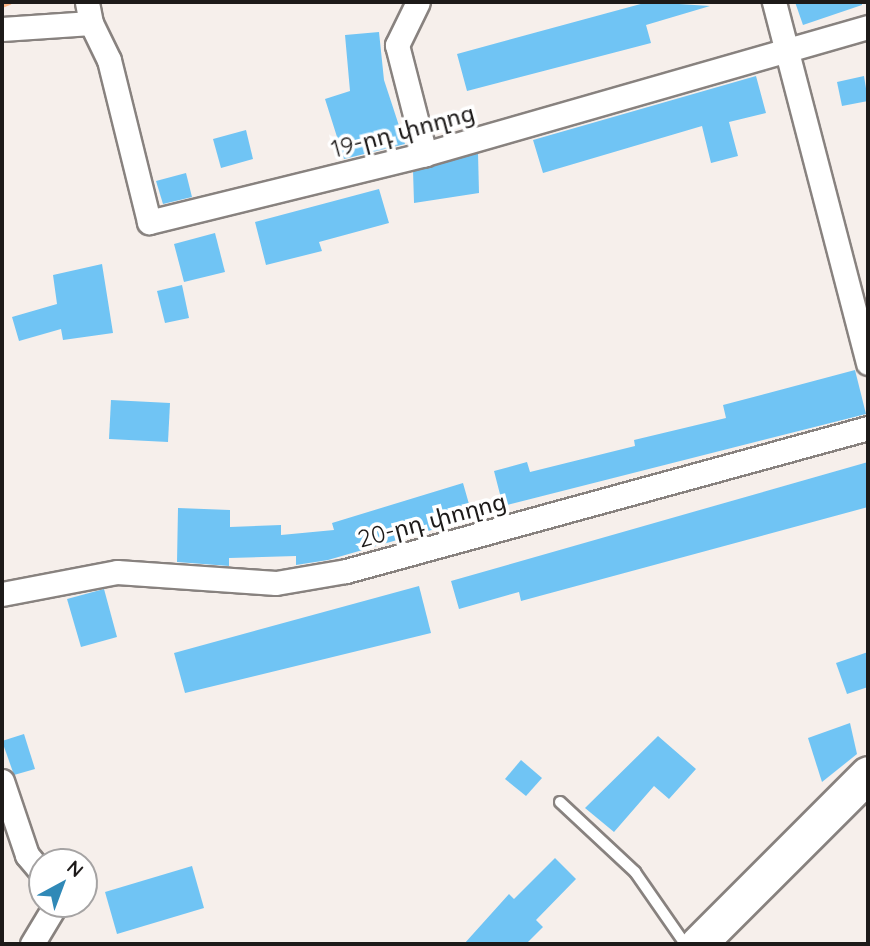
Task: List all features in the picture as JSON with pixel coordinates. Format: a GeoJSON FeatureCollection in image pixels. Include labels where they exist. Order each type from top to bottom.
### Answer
{"type":"FeatureCollection","features":[{"type":"Feature","properties":{"kind":"main road"},"geometry":{"type":"LineString","coordinates":[[698,944],[868,774]]}},
{"type":"Feature","properties":{"kind":"street"},"geometry":{"type":"LineString","coordinates":[[418,2],[397,45],[425,154]]}},
{"type":"Feature","properties":{"kind":"street"},"geometry":{"type":"LineString","coordinates":[[774,2],[868,363]]}},
{"type":"Feature","properties":{"kind":"street"},"geometry":{"type":"LineString","coordinates":[[2,29],[89,12]]}},
{"type":"Feature","properties":{"kind":"street","name":"19-րդ փողոց"},"geometry":{"type":"LineString","coordinates":[[89,12],[109,60],[149,222],[425,154],[868,27]]}},
{"type":"Feature","properties":{"kind":"street","name":"20-րդ փողոց"},"geometry":{"type":"LineString","coordinates":[[2,594],[117,572],[276,583],[345,571],[868,428]]}},
{"type":"Feature","properties":{"kind":"street"},"geometry":{"type":"LineString","coordinates":[[2,781],[28,856]]}},
{"type":"Feature","properties":{"kind":"street"},"geometry":{"type":"LineString","coordinates":[[32,944],[47,918]]}},
{"type":"Feature","properties":{"kind":"lane"},"geometry":{"type":"LineString","coordinates":[[560,802],[635,872],[685,944]]}},
{"type":"Feature","properties":{"kind":"building"},"geometry":{"type":"Polygon","coordinates":[[[648,2],[710,6],[646,25],[651,43],[467,91],[457,54],[648,2]]]}},
{"type":"Feature","properties":{"kind":"building"},"geometry":{"type":"Polygon","coordinates":[[[795,2],[862,2],[862,5],[803,25],[795,2]]]}},
{"type":"Feature","properties":{"kind":"building"},"geometry":{"type":"Polygon","coordinates":[[[379,32],[384,80],[405,144],[344,159],[325,99],[350,91],[345,35],[379,32]]]}},
{"type":"Feature","properties":{"kind":"building"},"geometry":{"type":"Polygon","coordinates":[[[756,76],[766,113],[729,122],[738,156],[711,163],[702,126],[543,173],[533,140],[756,76]]]}},
{"type":"Feature","properties":{"kind":"building"},"geometry":{"type":"Polygon","coordinates":[[[864,76],[868,101],[842,106],[837,82],[864,76]]]}},
{"type":"Feature","properties":{"kind":"building"},"geometry":{"type":"Polygon","coordinates":[[[246,130],[253,159],[221,168],[213,139],[246,130]]]}},
{"type":"Feature","properties":{"kind":"building"},"geometry":{"type":"Polygon","coordinates":[[[478,153],[479,193],[414,203],[413,171],[478,153]]]}},
{"type":"Feature","properties":{"kind":"building"},"geometry":{"type":"Polygon","coordinates":[[[186,173],[192,197],[163,204],[156,181],[186,173]]]}},
{"type":"Feature","properties":{"kind":"building"},"geometry":{"type":"Polygon","coordinates":[[[379,189],[389,223],[319,242],[322,251],[266,265],[255,222],[379,189]]]}},
{"type":"Feature","properties":{"kind":"building"},"geometry":{"type":"Polygon","coordinates":[[[215,233],[225,272],[184,282],[174,244],[215,233]]]}},
{"type":"Feature","properties":{"kind":"building"},"geometry":{"type":"Polygon","coordinates":[[[102,264],[113,333],[63,340],[61,329],[19,341],[12,317],[57,304],[53,275],[102,264]]]}},
{"type":"Feature","properties":{"kind":"building"},"geometry":{"type":"Polygon","coordinates":[[[182,285],[189,318],[165,323],[157,291],[182,285]]]}},
{"type":"Feature","properties":{"kind":"building"},"geometry":{"type":"Polygon","coordinates":[[[855,370],[866,414],[503,506],[494,471],[527,462],[530,472],[635,446],[634,440],[726,418],[723,405],[855,370]]]}},
{"type":"Feature","properties":{"kind":"building"},"geometry":{"type":"Polygon","coordinates":[[[111,400],[170,403],[168,442],[109,439],[111,400]]]}},
{"type":"Feature","properties":{"kind":"building"},"geometry":{"type":"Polygon","coordinates":[[[868,462],[868,507],[521,601],[519,592],[459,609],[451,581],[868,462]]]}},
{"type":"Feature","properties":{"kind":"building"},"geometry":{"type":"Polygon","coordinates":[[[463,483],[473,518],[328,560],[296,565],[296,556],[229,558],[229,566],[177,562],[178,508],[230,510],[230,527],[281,525],[281,535],[334,530],[332,523],[463,483]]]}},
{"type":"Feature","properties":{"kind":"building"},"geometry":{"type":"Polygon","coordinates":[[[419,586],[431,633],[185,693],[174,653],[419,586]]]}},
{"type":"Feature","properties":{"kind":"building"},"geometry":{"type":"Polygon","coordinates":[[[104,589],[117,637],[81,647],[67,599],[104,589]]]}},
{"type":"Feature","properties":{"kind":"building"},"geometry":{"type":"Polygon","coordinates":[[[868,652],[868,687],[847,694],[836,663],[868,652]]]}},
{"type":"Feature","properties":{"kind":"building"},"geometry":{"type":"Polygon","coordinates":[[[850,723],[857,754],[822,782],[808,738],[850,723]]]}},
{"type":"Feature","properties":{"kind":"building"},"geometry":{"type":"Polygon","coordinates":[[[24,734],[35,769],[14,775],[2,741],[24,734]]]}},
{"type":"Feature","properties":{"kind":"building"},"geometry":{"type":"Polygon","coordinates":[[[658,736],[696,769],[669,799],[654,786],[614,832],[585,808],[658,736]]]}},
{"type":"Feature","properties":{"kind":"building"},"geometry":{"type":"Polygon","coordinates":[[[521,760],[542,778],[526,796],[505,779],[521,760]]]}},
{"type":"Feature","properties":{"kind":"building"},"geometry":{"type":"Polygon","coordinates":[[[555,858],[576,879],[536,920],[543,927],[526,944],[464,944],[509,894],[514,899],[555,858]]]}},
{"type":"Feature","properties":{"kind":"building"},"geometry":{"type":"Polygon","coordinates":[[[192,866],[204,908],[117,934],[105,892],[192,866]]]}},
{"type":"Feature","properties":{"kind":"waterway"},"geometry":{"type":"LineString","coordinates":[[2,5],[9,2]]}}]}
